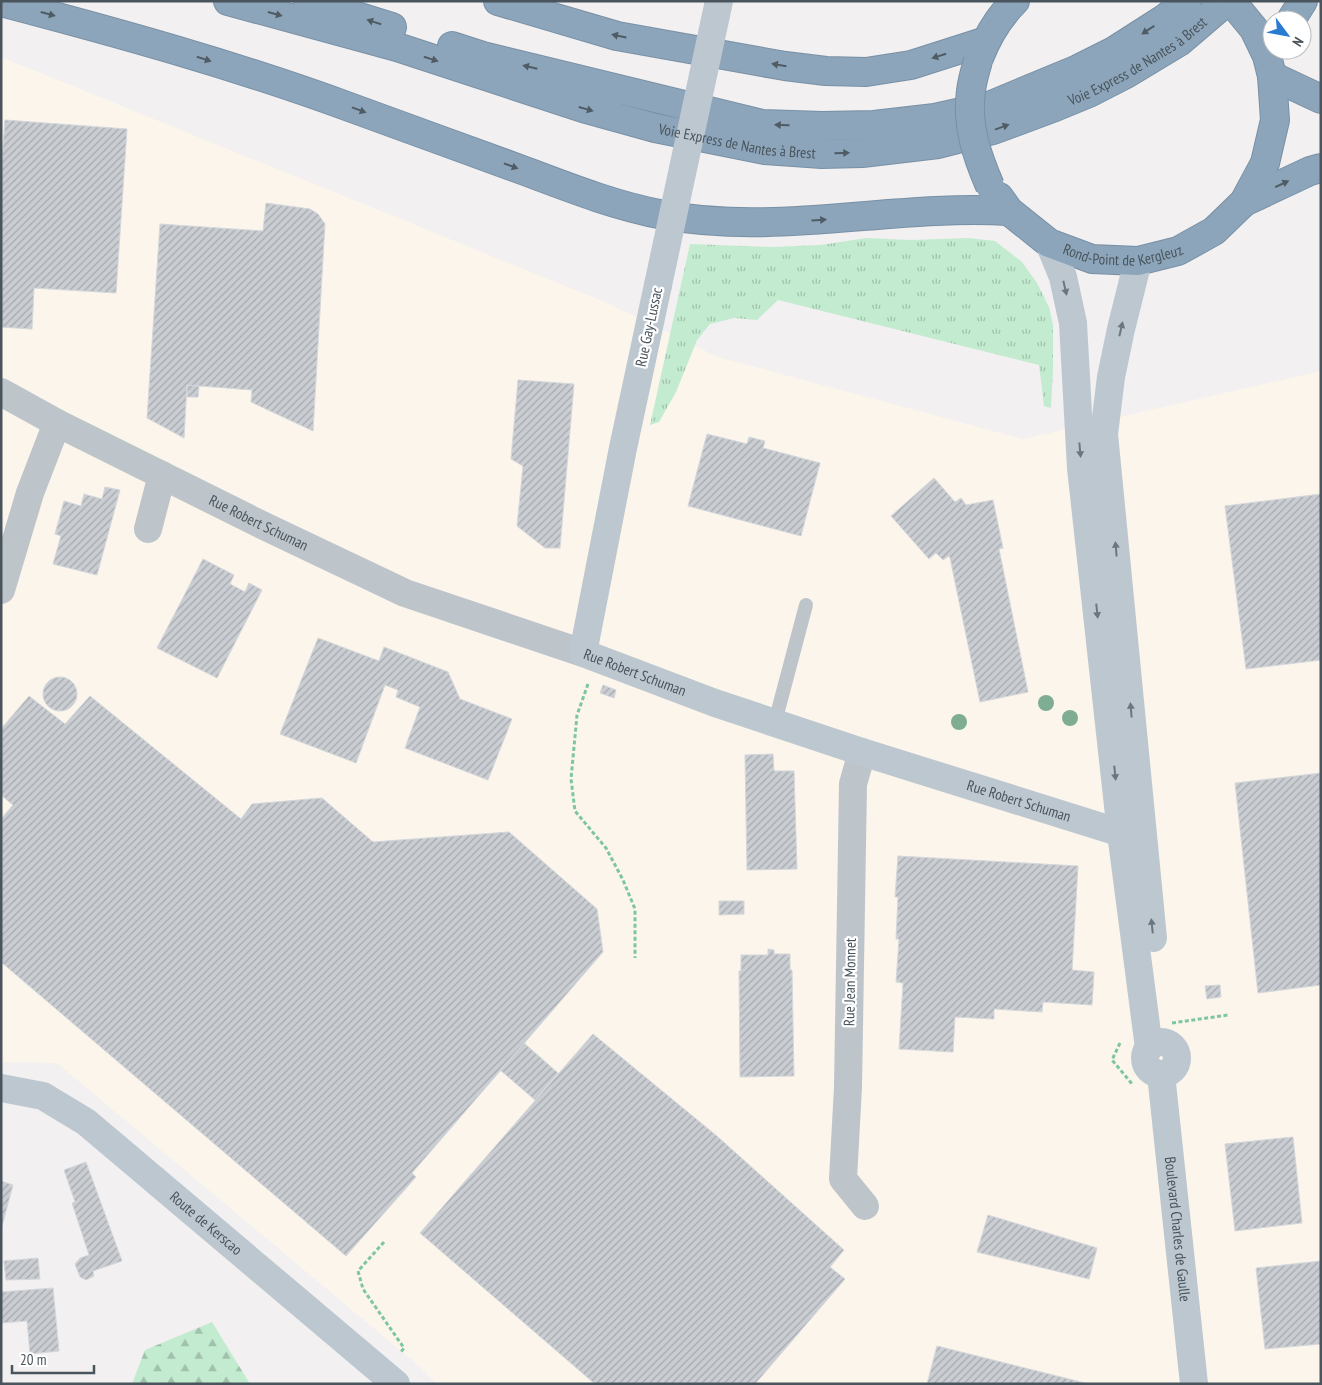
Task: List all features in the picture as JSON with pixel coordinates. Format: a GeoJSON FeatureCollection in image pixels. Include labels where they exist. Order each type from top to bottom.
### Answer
{"type":"FeatureCollection","features":[{"type":"Feature","properties":{"kind":"highway","name":"Voie Express de Nantes à Brest"},"geometry":{"type":"LineString","coordinates":[[228,1],[397,47],[583,108],[656,128],[765,150],[822,154],[862,153],[938,144],[993,130],[1055,108],[1126,74],[1179,42],[1227,1]]}},
{"type":"Feature","properties":{"kind":"highway","name":"Voie Express de Nantes à Brest"},"geometry":{"type":"LineString","coordinates":[[308,1],[483,56],[762,124],[822,126],[874,125],[936,118],[989,106],[1078,69],[1114,51],[1164,19],[1187,1]]}},
{"type":"Feature","properties":{"kind":"highway"},"geometry":{"type":"LineString","coordinates":[[498,1],[617,36],[785,66],[826,71],[866,72],[982,51]]}},
{"type":"Feature","properties":{"kind":"highway","name":"Rond-Point de Kergleuz"},"geometry":{"type":"LineString","coordinates":[[1015,1],[1007,9],[982,51],[971,92],[971,124],[977,156],[990,186],[1009,211],[1049,243],[1092,258],[1138,260],[1178,251],[1214,231],[1244,202],[1265,163],[1275,120],[1267,60]]}},
{"type":"Feature","properties":{"kind":"highway"},"geometry":{"type":"LineString","coordinates":[[1231,1],[1262,46]]}},
{"type":"Feature","properties":{"kind":"highway"},"geometry":{"type":"LineString","coordinates":[[1,2],[102,28],[296,87],[600,199],[663,215],[712,222],[771,223],[849,219],[928,210],[973,209],[1009,211]]}},
{"type":"Feature","properties":{"kind":"highway"},"geometry":{"type":"LineString","coordinates":[[1275,60],[1321,99]]}},
{"type":"Feature","properties":{"kind":"highway"},"geometry":{"type":"LineString","coordinates":[[1244,202],[1310,171],[1321,168]]}},
{"type":"Feature","properties":{"kind":"main road","name":"Rue Gay-Lussac"},"geometry":{"type":"LineString","coordinates":[[591,655],[623,448],[719,1]]}},
{"type":"Feature","properties":{"kind":"main road"},"geometry":{"type":"LineString","coordinates":[[1049,243],[1063,277],[1073,323],[1081,468],[1121,833],[1159,1039]]}},
{"type":"Feature","properties":{"kind":"main road","name":"Boulevard Charles de Gaulle"},"geometry":{"type":"LineString","coordinates":[[1138,260],[1120,328],[1111,377],[1104,434],[1140,811],[1159,1039],[1175,1051],[1176,1061],[1171,1070],[1161,1074],[1194,1384]]}},
{"type":"Feature","properties":{"kind":"main road","name":"Rue Robert Schuman"},"geometry":{"type":"LineString","coordinates":[[591,655],[715,703],[862,752],[1121,833]]}},
{"type":"Feature","properties":{"kind":"main road","name":"Route de Kerscao"},"geometry":{"type":"LineString","coordinates":[[1,1088],[43,1096],[86,1122],[390,1378]]}},
{"type":"Feature","properties":{"kind":"street","name":"Rue Robert Schuman"},"geometry":{"type":"LineString","coordinates":[[1,392],[57,423],[405,593],[591,655]]}},
{"type":"Feature","properties":{"kind":"street"},"geometry":{"type":"LineString","coordinates":[[1,590],[30,493],[57,423]]}},
{"type":"Feature","properties":{"kind":"street"},"geometry":{"type":"LineString","coordinates":[[148,529],[162,475]]}},
{"type":"Feature","properties":{"kind":"street","name":"Rue Jean Monnet"},"geometry":{"type":"LineString","coordinates":[[862,752],[853,784],[848,1087],[843,1179],[865,1206]]}},
{"type":"Feature","properties":{"kind":"lane"},"geometry":{"type":"LineString","coordinates":[[775,722],[806,605]]}},
{"type":"Feature","properties":{"kind":"path"},"geometry":{"type":"LineString","coordinates":[[591,655],[577,715],[571,779],[575,810],[606,848],[623,880],[635,909],[635,958]]}},
{"type":"Feature","properties":{"kind":"path"},"geometry":{"type":"LineString","coordinates":[[1159,1039],[1228,1014]]}},
{"type":"Feature","properties":{"kind":"path"},"geometry":{"type":"LineString","coordinates":[[384,1242],[358,1271],[363,1289],[404,1348],[390,1378]]}},
{"type":"Feature","properties":{"kind":"shaded area"},"geometry":{"type":"Polygon","coordinates":[[[1,57],[605,302],[718,357],[1023,439],[1321,371],[1321,1384],[437,1384],[421,1368],[57,1063],[1,1062],[1,57]]]}},
{"type":"Feature","properties":{"kind":"green space"},"geometry":{"type":"Polygon","coordinates":[[[866,238],[911,240],[968,238],[995,241],[1022,262],[1037,283],[1049,307],[1053,325],[1051,408],[1044,406],[1039,365],[778,300],[757,320],[734,318],[710,324],[697,340],[676,392],[659,422],[650,425],[690,244],[771,247],[821,245],[866,238]]]}},
{"type":"Feature","properties":{"kind":"green space"},"geometry":{"type":"Polygon","coordinates":[[[212,1322],[250,1384],[132,1384],[145,1350],[212,1322]]]}},
{"type":"Feature","properties":{"kind":"building"},"geometry":{"type":"Polygon","coordinates":[[[5,120],[127,129],[116,293],[34,288],[32,329],[1,327],[1,172],[5,120]]]}},
{"type":"Feature","properties":{"kind":"building"},"geometry":{"type":"Polygon","coordinates":[[[266,203],[310,209],[318,214],[325,224],[313,431],[251,402],[252,390],[187,385],[184,438],[147,418],[160,224],[263,231],[266,203]]]}},
{"type":"Feature","properties":{"kind":"building"},"geometry":{"type":"Polygon","coordinates":[[[518,380],[574,384],[560,548],[545,548],[517,526],[523,466],[511,459],[518,380]]]}},
{"type":"Feature","properties":{"kind":"building"},"geometry":{"type":"Polygon","coordinates":[[[187,385],[199,386],[198,397],[187,397],[187,385]]]}},
{"type":"Feature","properties":{"kind":"building"},"geometry":{"type":"Polygon","coordinates":[[[707,434],[747,444],[749,437],[765,441],[763,448],[820,463],[801,536],[688,506],[707,434]]]}},
{"type":"Feature","properties":{"kind":"building"},"geometry":{"type":"Polygon","coordinates":[[[934,478],[955,502],[961,498],[966,505],[993,500],[1003,548],[999,549],[1028,692],[980,702],[950,558],[949,556],[943,560],[936,553],[929,559],[891,516],[934,478]]]}},
{"type":"Feature","properties":{"kind":"building"},"geometry":{"type":"Polygon","coordinates":[[[105,487],[120,490],[97,575],[53,564],[61,536],[55,534],[64,501],[81,506],[84,494],[102,499],[105,487]]]}},
{"type":"Feature","properties":{"kind":"building"},"geometry":{"type":"Polygon","coordinates":[[[1321,494],[1321,660],[1246,669],[1225,506],[1321,494]]]}},
{"type":"Feature","properties":{"kind":"building"},"geometry":{"type":"Polygon","coordinates":[[[203,559],[234,575],[230,584],[245,592],[249,583],[262,590],[217,678],[157,648],[203,559]]]}},
{"type":"Feature","properties":{"kind":"building"},"geometry":{"type":"Polygon","coordinates":[[[318,638],[379,661],[384,647],[448,672],[460,699],[512,719],[488,780],[405,748],[420,707],[396,697],[398,690],[385,685],[356,763],[280,734],[318,638]]]}},
{"type":"Feature","properties":{"kind":"building"},"geometry":{"type":"Polygon","coordinates":[[[60,677],[72,682],[77,694],[72,706],[60,711],[48,706],[43,694],[48,682],[60,677]]]}},
{"type":"Feature","properties":{"kind":"building"},"geometry":{"type":"Polygon","coordinates":[[[603,685],[616,690],[614,698],[600,693],[603,685]]]}},
{"type":"Feature","properties":{"kind":"building"},"geometry":{"type":"Polygon","coordinates":[[[29,696],[65,724],[90,696],[241,819],[252,804],[322,798],[373,842],[509,832],[597,909],[603,952],[412,1173],[416,1177],[346,1256],[1,962],[1,819],[13,805],[1,795],[1,729],[29,696]]]}},
{"type":"Feature","properties":{"kind":"building"},"geometry":{"type":"Polygon","coordinates":[[[773,754],[774,771],[794,771],[797,869],[747,870],[745,755],[773,754]]]}},
{"type":"Feature","properties":{"kind":"building"},"geometry":{"type":"Polygon","coordinates":[[[1321,773],[1321,985],[1258,993],[1235,783],[1321,773]]]}},
{"type":"Feature","properties":{"kind":"building"},"geometry":{"type":"Polygon","coordinates":[[[898,856],[1078,866],[1072,970],[1094,972],[1092,1005],[1043,1002],[1042,1012],[994,1009],[994,1019],[955,1017],[953,1052],[899,1049],[903,983],[896,982],[899,939],[896,939],[898,897],[895,897],[898,856]]]}},
{"type":"Feature","properties":{"kind":"building"},"geometry":{"type":"Polygon","coordinates":[[[719,901],[744,901],[744,914],[719,915],[719,901]]]}},
{"type":"Feature","properties":{"kind":"building"},"geometry":{"type":"Polygon","coordinates":[[[768,949],[774,950],[774,954],[790,954],[794,1076],[740,1077],[739,971],[741,971],[741,955],[768,955],[768,949]]]}},
{"type":"Feature","properties":{"kind":"building"},"geometry":{"type":"Polygon","coordinates":[[[1220,985],[1221,997],[1207,999],[1205,986],[1220,985]]]}},
{"type":"Feature","properties":{"kind":"building"},"geometry":{"type":"Polygon","coordinates":[[[593,1034],[718,1137],[844,1250],[830,1267],[845,1279],[755,1384],[595,1384],[420,1233],[593,1034]]]}},
{"type":"Feature","properties":{"kind":"building"},"geometry":{"type":"Polygon","coordinates":[[[524,1043],[558,1073],[535,1100],[500,1070],[524,1043]]]}},
{"type":"Feature","properties":{"kind":"building"},"geometry":{"type":"Polygon","coordinates":[[[1293,1137],[1302,1223],[1235,1231],[1225,1144],[1293,1137]]]}},
{"type":"Feature","properties":{"kind":"building"},"geometry":{"type":"Polygon","coordinates":[[[86,1162],[122,1261],[93,1271],[94,1276],[86,1280],[80,1277],[75,1264],[80,1258],[89,1255],[72,1203],[75,1202],[64,1170],[86,1162]]]}},
{"type":"Feature","properties":{"kind":"building"},"geometry":{"type":"Polygon","coordinates":[[[1,1181],[13,1185],[2,1226],[1,1225],[1,1181]]]}},
{"type":"Feature","properties":{"kind":"building"},"geometry":{"type":"Polygon","coordinates":[[[988,1215],[1097,1248],[1089,1279],[977,1252],[988,1215]]]}},
{"type":"Feature","properties":{"kind":"building"},"geometry":{"type":"Polygon","coordinates":[[[38,1258],[40,1279],[6,1280],[4,1261],[38,1258]]]}},
{"type":"Feature","properties":{"kind":"building"},"geometry":{"type":"Polygon","coordinates":[[[1321,1261],[1321,1344],[1265,1349],[1256,1268],[1321,1261]]]}},
{"type":"Feature","properties":{"kind":"building"},"geometry":{"type":"Polygon","coordinates":[[[53,1288],[59,1351],[30,1354],[27,1321],[1,1323],[1,1292],[53,1288]]]}},
{"type":"Feature","properties":{"kind":"building"},"geometry":{"type":"Polygon","coordinates":[[[937,1346],[1089,1384],[927,1384],[937,1346]]]}}]}
